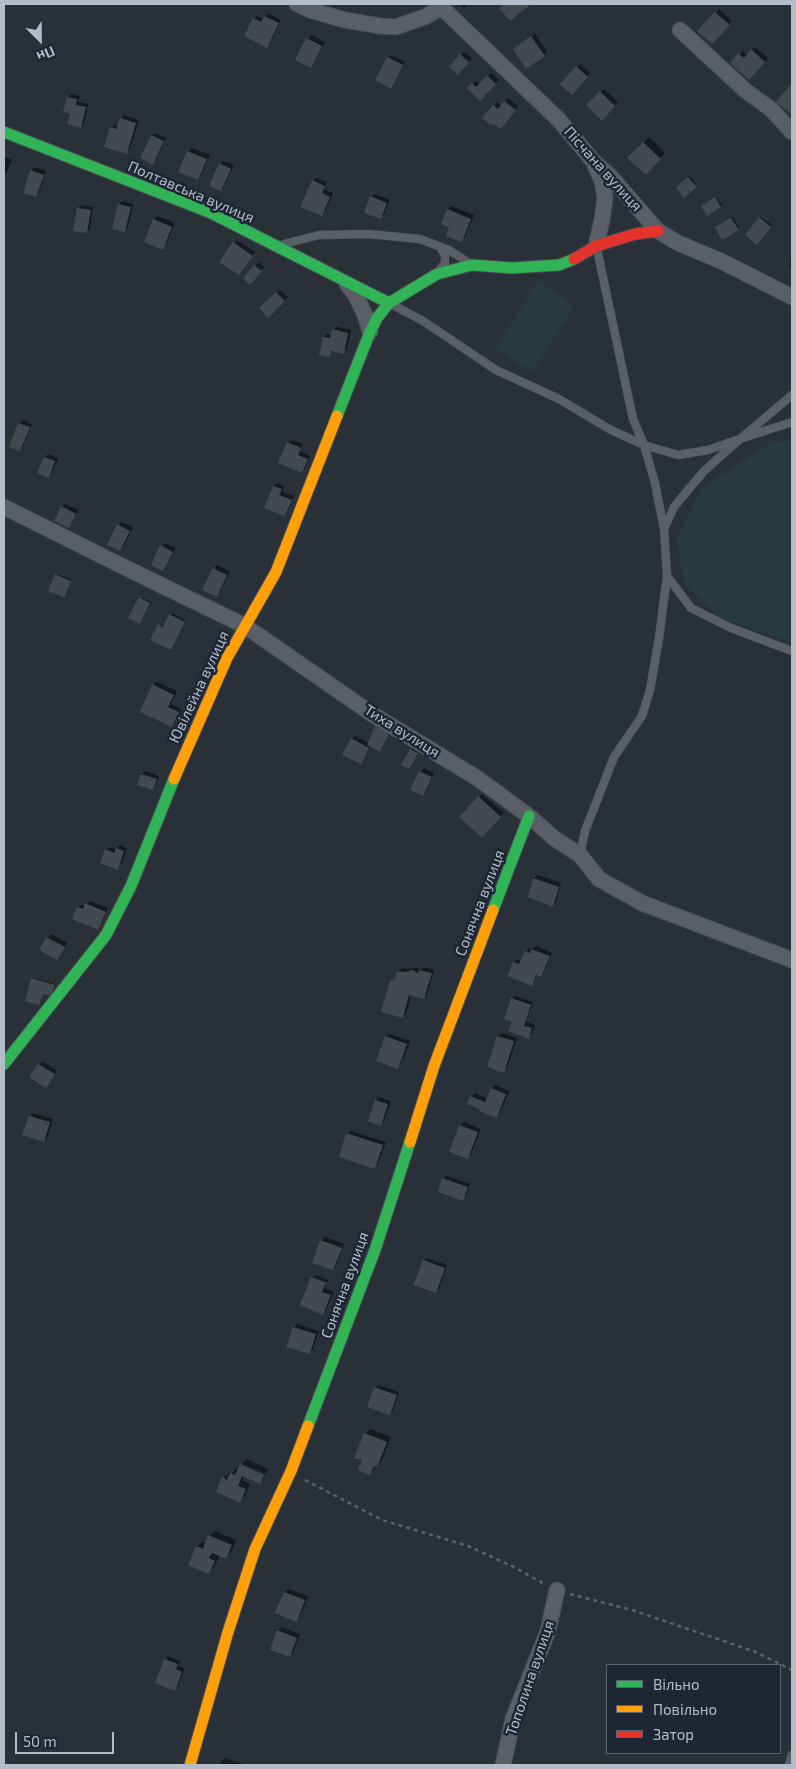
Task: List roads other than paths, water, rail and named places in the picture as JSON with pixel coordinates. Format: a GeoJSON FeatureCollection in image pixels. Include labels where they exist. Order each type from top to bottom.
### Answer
{"type":"FeatureCollection","features":[{"type":"Feature","properties":{"kind":"street"},"geometry":{"type":"LineString","coordinates":[[297,4],[310,10],[345,20],[396,27],[427,16],[440,5]]}},
{"type":"Feature","properties":{"kind":"street","name":"Пісчана вулиця"},"geometry":{"type":"LineString","coordinates":[[440,5],[559,120],[594,162],[610,176],[658,231],[678,243],[721,261],[792,297]]}},
{"type":"Feature","properties":{"kind":"street"},"geometry":{"type":"LineString","coordinates":[[680,30],[746,91],[772,110],[792,132]]}},
{"type":"Feature","properties":{"kind":"street","name":"Полтавська вулиця"},"geometry":{"type":"LineString","coordinates":[[4,132],[211,213],[389,303]]}},
{"type":"Feature","properties":{"kind":"street"},"geometry":{"type":"LineString","coordinates":[[594,162],[602,181],[605,198],[596,246]]}},
{"type":"Feature","properties":{"kind":"street"},"geometry":{"type":"LineString","coordinates":[[389,303],[436,274],[472,265],[512,268],[560,265],[596,246],[635,234],[658,231]]}},
{"type":"Feature","properties":{"kind":"street"},"geometry":{"type":"LineString","coordinates":[[345,281],[356,296],[365,315],[370,332]]}},
{"type":"Feature","properties":{"kind":"street","name":"Ювілейна вулиця"},"geometry":{"type":"LineString","coordinates":[[4,1064],[106,935],[131,886],[173,781],[218,677],[276,572],[370,332],[377,318],[389,303]]}},
{"type":"Feature","properties":{"kind":"street","name":"Тиха вулиця"},"geometry":{"type":"LineString","coordinates":[[4,506],[124,568],[245,626],[372,714],[477,778],[529,816],[555,839],[580,855],[599,878],[642,903],[792,960]]}},
{"type":"Feature","properties":{"kind":"street","name":"Сонячна вулиця"},"geometry":{"type":"LineString","coordinates":[[190,1765],[228,1632],[255,1549],[291,1472],[375,1250],[434,1066],[529,816]]}},
{"type":"Feature","properties":{"kind":"street","name":"Тополина вулиця"},"geometry":{"type":"LineString","coordinates":[[503,1765],[513,1719],[548,1631],[557,1590]]}},
{"type":"Feature","properties":{"kind":"lane"},"geometry":{"type":"LineString","coordinates":[[275,246],[319,235],[368,234],[420,239],[449,250],[472,265]]}},
{"type":"Feature","properties":{"kind":"lane"},"geometry":{"type":"LineString","coordinates":[[580,855],[586,831],[614,757],[642,716],[650,690],[667,576],[664,529],[655,483],[644,445],[633,419],[596,246]]}},
{"type":"Feature","properties":{"kind":"lane"},"geometry":{"type":"LineString","coordinates":[[436,274],[445,263],[445,256],[440,247]]}},
{"type":"Feature","properties":{"kind":"lane"},"geometry":{"type":"LineString","coordinates":[[389,303],[423,321],[496,370],[559,399],[611,430],[644,445],[678,455],[708,450],[792,422]]}},
{"type":"Feature","properties":{"kind":"lane"},"geometry":{"type":"LineString","coordinates":[[664,529],[674,507],[704,471],[792,395]]}},
{"type":"Feature","properties":{"kind":"lane"},"geometry":{"type":"LineString","coordinates":[[667,576],[691,608],[731,628],[792,651]]}},
{"type":"Feature","properties":{"kind":"lane"},"geometry":{"type":"LineString","coordinates":[[789,1765],[792,1755]]}}]}
